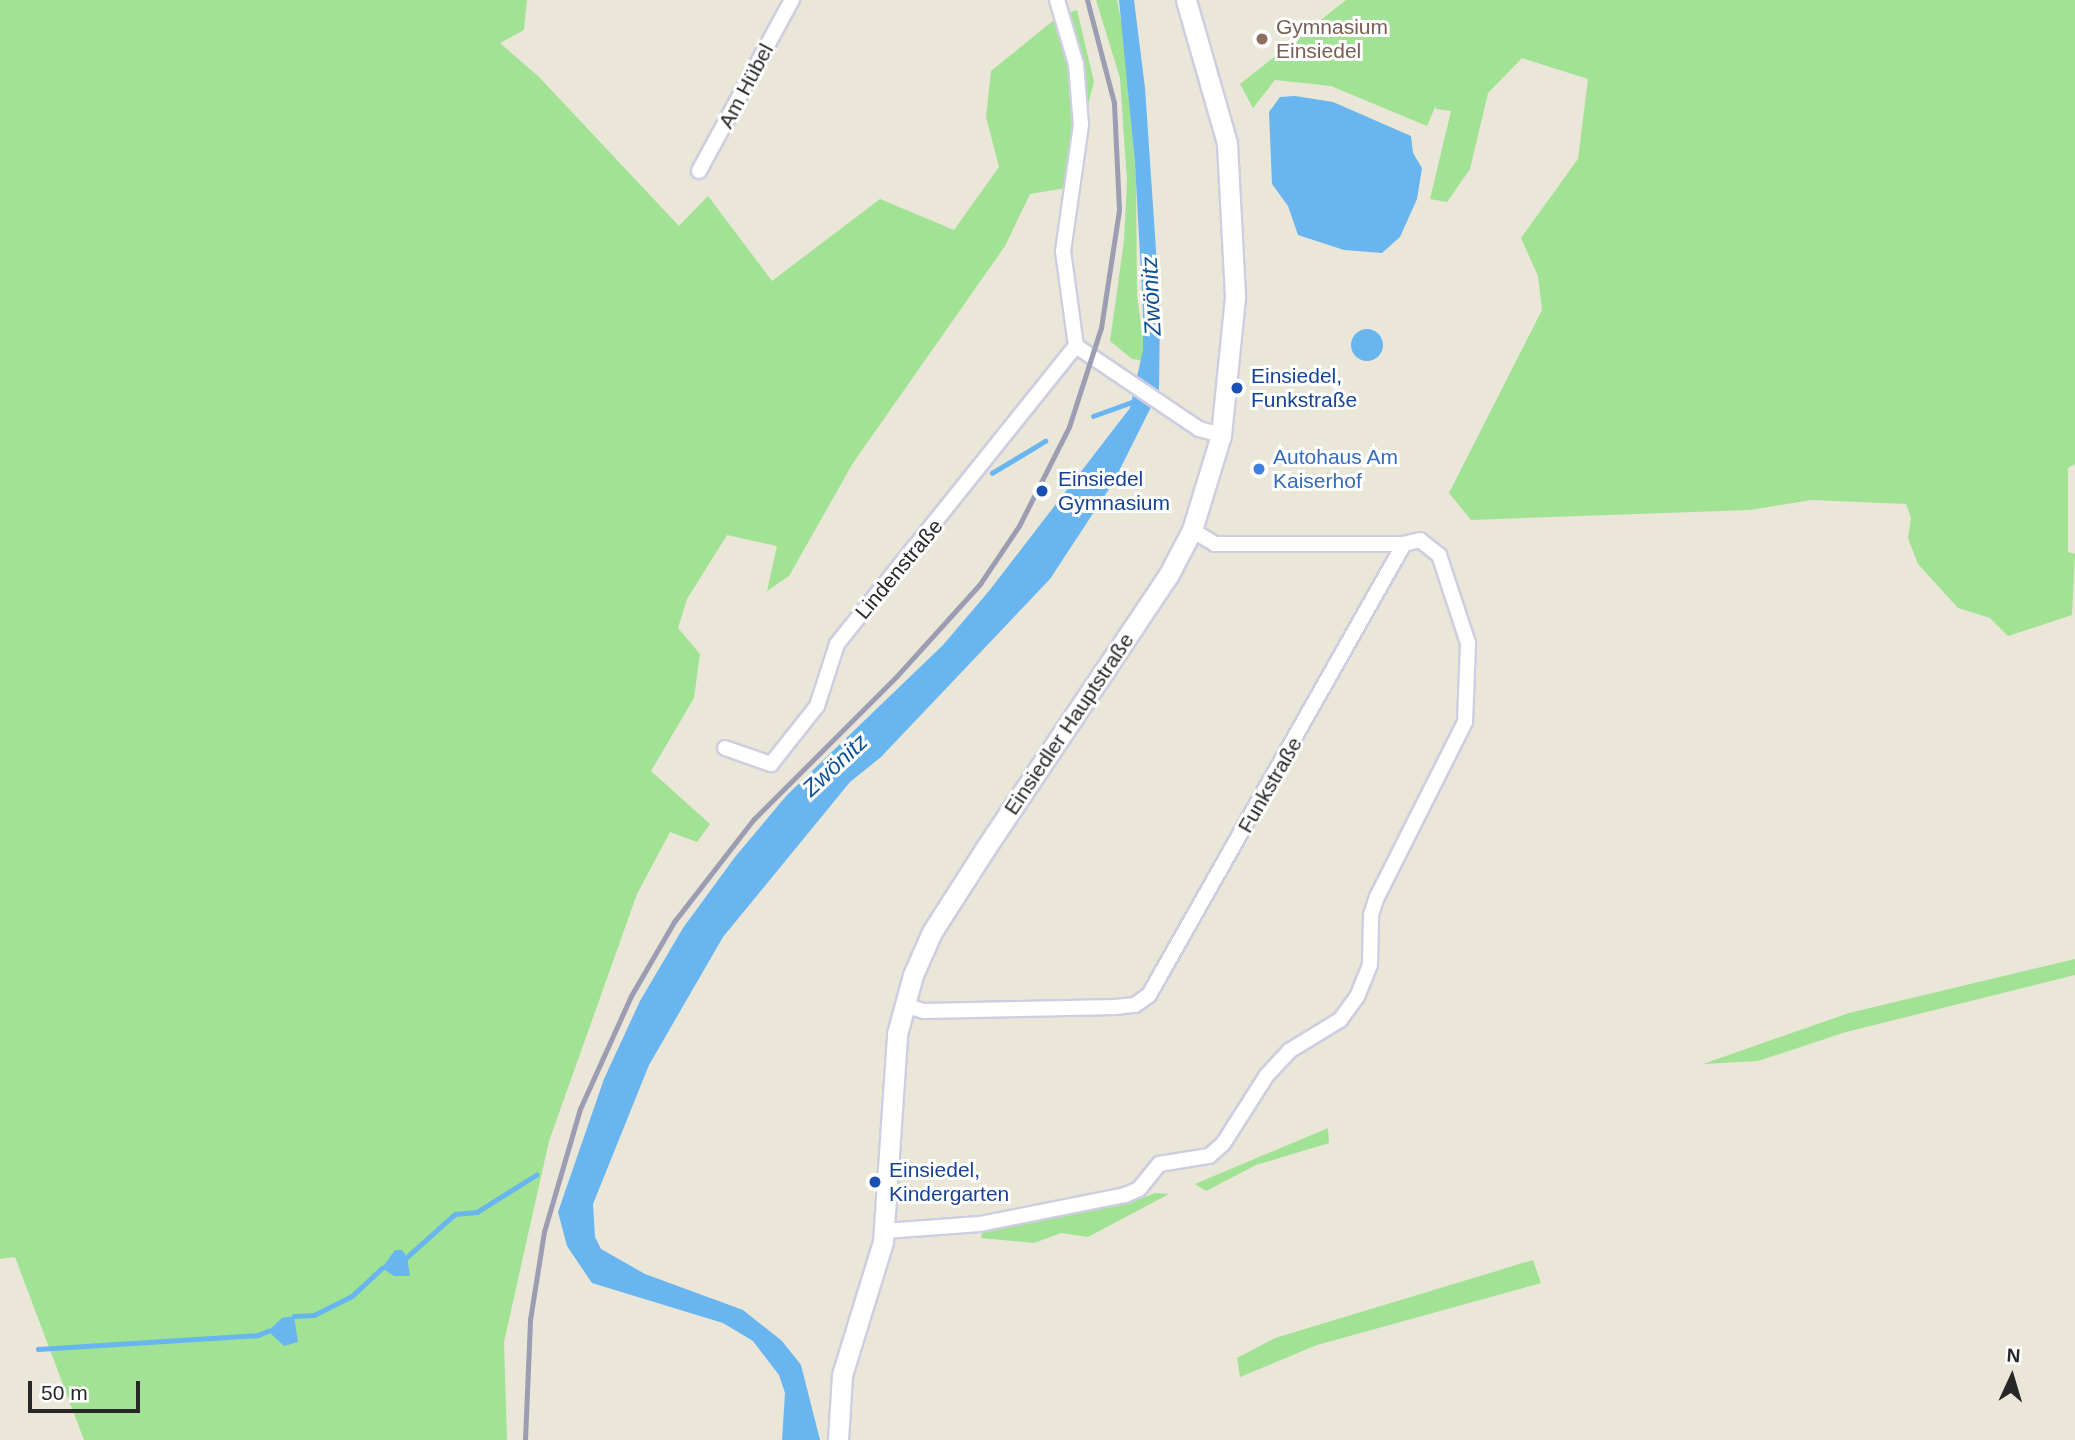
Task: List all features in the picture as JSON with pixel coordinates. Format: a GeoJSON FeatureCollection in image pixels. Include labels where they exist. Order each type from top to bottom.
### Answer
{"type":"FeatureCollection","features":[{"type":"Feature","properties":{"kind":"main road","name":"Einsiedler Hauptstraße"},"geometry":{"type":"LineString","coordinates":[[838,1440],[847,1353],[871,1288],[885,1231],[892,1080],[904,1005],[932,932],[1168,576],[1192,530],[1222,435],[1235,296],[1227,143],[1186,0]]}},
{"type":"Feature","properties":{"kind":"street","name":"Am Hübel"},"geometry":{"type":"LineString","coordinates":[[699,171],[792,0]]}},
{"type":"Feature","properties":{"kind":"street"},"geometry":{"type":"LineString","coordinates":[[1058,0],[1076,64],[1081,125],[1063,251],[1076,346],[1199,429],[1222,435]]}},
{"type":"Feature","properties":{"kind":"street","name":"Lindenstraße"},"geometry":{"type":"LineString","coordinates":[[725,748],[771,764],[817,706],[837,644],[1076,346]]}},
{"type":"Feature","properties":{"kind":"street"},"geometry":{"type":"LineString","coordinates":[[885,1231],[980,1224],[1139,1189],[1159,1164],[1209,1156],[1216,1150],[1267,1075],[1289,1051],[1340,1020],[1357,997],[1370,964],[1371,915],[1377,897],[1465,722],[1469,692],[1468,643],[1439,555],[1420,540],[1404,544],[1215,544],[1192,530]]}},
{"type":"Feature","properties":{"kind":"street","name":"Funkstraße"},"geometry":{"type":"LineString","coordinates":[[904,1005],[924,1011],[1115,1007],[1135,1005],[1149,995],[1404,544]]}},
{"type":"Feature","properties":{"kind":"green space"},"geometry":{"type":"Polygon","coordinates":[[[0,0],[527,0],[524,30],[500,43],[539,77],[679,226],[708,196],[772,281],[880,199],[954,230],[999,167],[986,117],[991,71],[1059,16],[1077,10],[1094,82],[1066,188],[1030,194],[1005,246],[853,463],[789,576],[767,591],[777,546],[727,535],[687,599],[678,628],[700,654],[694,698],[651,771],[710,824],[697,842],[670,832],[637,894],[549,1141],[504,1342],[507,1440],[84,1440],[15,1257],[0,1259],[0,0]]]}},
{"type":"Feature","properties":{"kind":"green space"},"geometry":{"type":"Polygon","coordinates":[[[1096,0],[1117,0],[1123,30],[1136,178],[1137,295],[1146,361],[1132,359],[1110,341],[1124,241],[1127,181],[1120,78],[1096,0]]]}},
{"type":"Feature","properties":{"kind":"green space"},"geometry":{"type":"Polygon","coordinates":[[[1346,0],[2075,0],[2075,464],[2068,468],[2068,552],[2075,554],[2072,615],[2008,636],[1990,618],[1958,608],[1918,564],[1908,538],[1911,518],[1906,504],[1811,500],[1750,510],[1471,520],[1449,493],[1542,310],[1538,276],[1521,238],[1578,159],[1588,79],[1522,58],[1488,93],[1470,169],[1447,202],[1430,199],[1451,111],[1436,109],[1436,105],[1427,126],[1331,86],[1275,80],[1253,108],[1240,84],[1346,0]]]}},
{"type":"Feature","properties":{"kind":"green space"},"geometry":{"type":"Polygon","coordinates":[[[2075,959],[2075,975],[1846,1032],[1758,1061],[1703,1064],[1849,1013],[2075,959]]]}},
{"type":"Feature","properties":{"kind":"green space"},"geometry":{"type":"Polygon","coordinates":[[[1328,1128],[1329,1143],[1256,1165],[1206,1191],[1195,1184],[1328,1128]]]}},
{"type":"Feature","properties":{"kind":"green space"},"geometry":{"type":"Polygon","coordinates":[[[1155,1193],[1169,1194],[1088,1237],[1061,1233],[1034,1243],[981,1238],[983,1229],[1130,1203],[1155,1193]]]}},
{"type":"Feature","properties":{"kind":"green space"},"geometry":{"type":"Polygon","coordinates":[[[1533,1260],[1541,1283],[1317,1345],[1240,1377],[1237,1358],[1275,1338],[1533,1260]]]}},
{"type":"Feature","properties":{"kind":"water","name":"Zwönitz"},"geometry":{"type":"Polygon","coordinates":[[[1119,0],[1134,0],[1145,88],[1160,309],[1159,389],[1113,483],[1050,579],[881,757],[850,782],[723,937],[649,1065],[593,1204],[595,1237],[601,1249],[645,1274],[743,1310],[782,1341],[801,1365],[820,1440],[782,1440],[785,1393],[779,1375],[753,1341],[723,1323],[592,1283],[567,1246],[558,1212],[604,1079],[640,1001],[683,928],[735,857],[787,795],[943,645],[989,591],[1130,408],[1143,350],[1143,311],[1135,163],[1119,0]]]}},
{"type":"Feature","properties":{"kind":"water"},"geometry":{"type":"Polygon","coordinates":[[[1295,96],[1333,102],[1411,136],[1413,153],[1422,168],[1417,199],[1400,237],[1382,253],[1344,250],[1298,235],[1288,206],[1272,184],[1269,112],[1280,97],[1295,96]]]}},
{"type":"Feature","properties":{"kind":"water"},"geometry":{"type":"Polygon","coordinates":[[[1367,329],[1378,334],[1383,345],[1378,356],[1367,361],[1356,356],[1351,345],[1356,334],[1367,329]]]}},
{"type":"Feature","properties":{"kind":"water"},"geometry":{"type":"Polygon","coordinates":[[[395,1250],[402,1250],[407,1257],[410,1276],[394,1276],[382,1268],[395,1250]]]}},
{"type":"Feature","properties":{"kind":"water"},"geometry":{"type":"Polygon","coordinates":[[[294,1316],[298,1342],[284,1346],[268,1331],[282,1318],[294,1316]]]}},
{"type":"Feature","properties":{"kind":"waterway"},"geometry":{"type":"LineString","coordinates":[[1093,416],[1135,401]]}},
{"type":"Feature","properties":{"kind":"waterway"},"geometry":{"type":"LineString","coordinates":[[992,473],[1045,441]]}},
{"type":"Feature","properties":{"kind":"waterway"},"geometry":{"type":"LineString","coordinates":[[407,1257],[455,1214],[477,1212],[536,1175]]}},
{"type":"Feature","properties":{"kind":"waterway"},"geometry":{"type":"LineString","coordinates":[[294,1316],[314,1315],[352,1296],[382,1268]]}},
{"type":"Feature","properties":{"kind":"waterway"},"geometry":{"type":"LineString","coordinates":[[38,1349],[258,1335],[268,1331]]}},
{"type":"Feature","properties":{"kind":"railway"},"geometry":{"type":"LineString","coordinates":[[525,1440],[530,1320],[544,1232],[580,1109],[631,996],[674,922],[754,819],[897,676],[980,584],[1019,526],[1069,427],[1101,328],[1119,210],[1114,103],[1087,0]]}},
{"type":"Feature","properties":{"kind":"place","name":"Gymnasium Einsiedel"},"geometry":{"type":"Point","coordinates":[1262,39]}},
{"type":"Feature","properties":{"kind":"place","name":"Einsiedel, Funkstraße"},"geometry":{"type":"Point","coordinates":[1237,388]}},
{"type":"Feature","properties":{"kind":"place","name":"Autohaus Am Kaiserhof"},"geometry":{"type":"Point","coordinates":[1259,469]}},
{"type":"Feature","properties":{"kind":"place","name":"Einsiedel Gymnasium"},"geometry":{"type":"Point","coordinates":[1042,491]}},
{"type":"Feature","properties":{"kind":"place","name":"Einsiedel, Kindergarten"},"geometry":{"type":"Point","coordinates":[875,1182]}}]}
